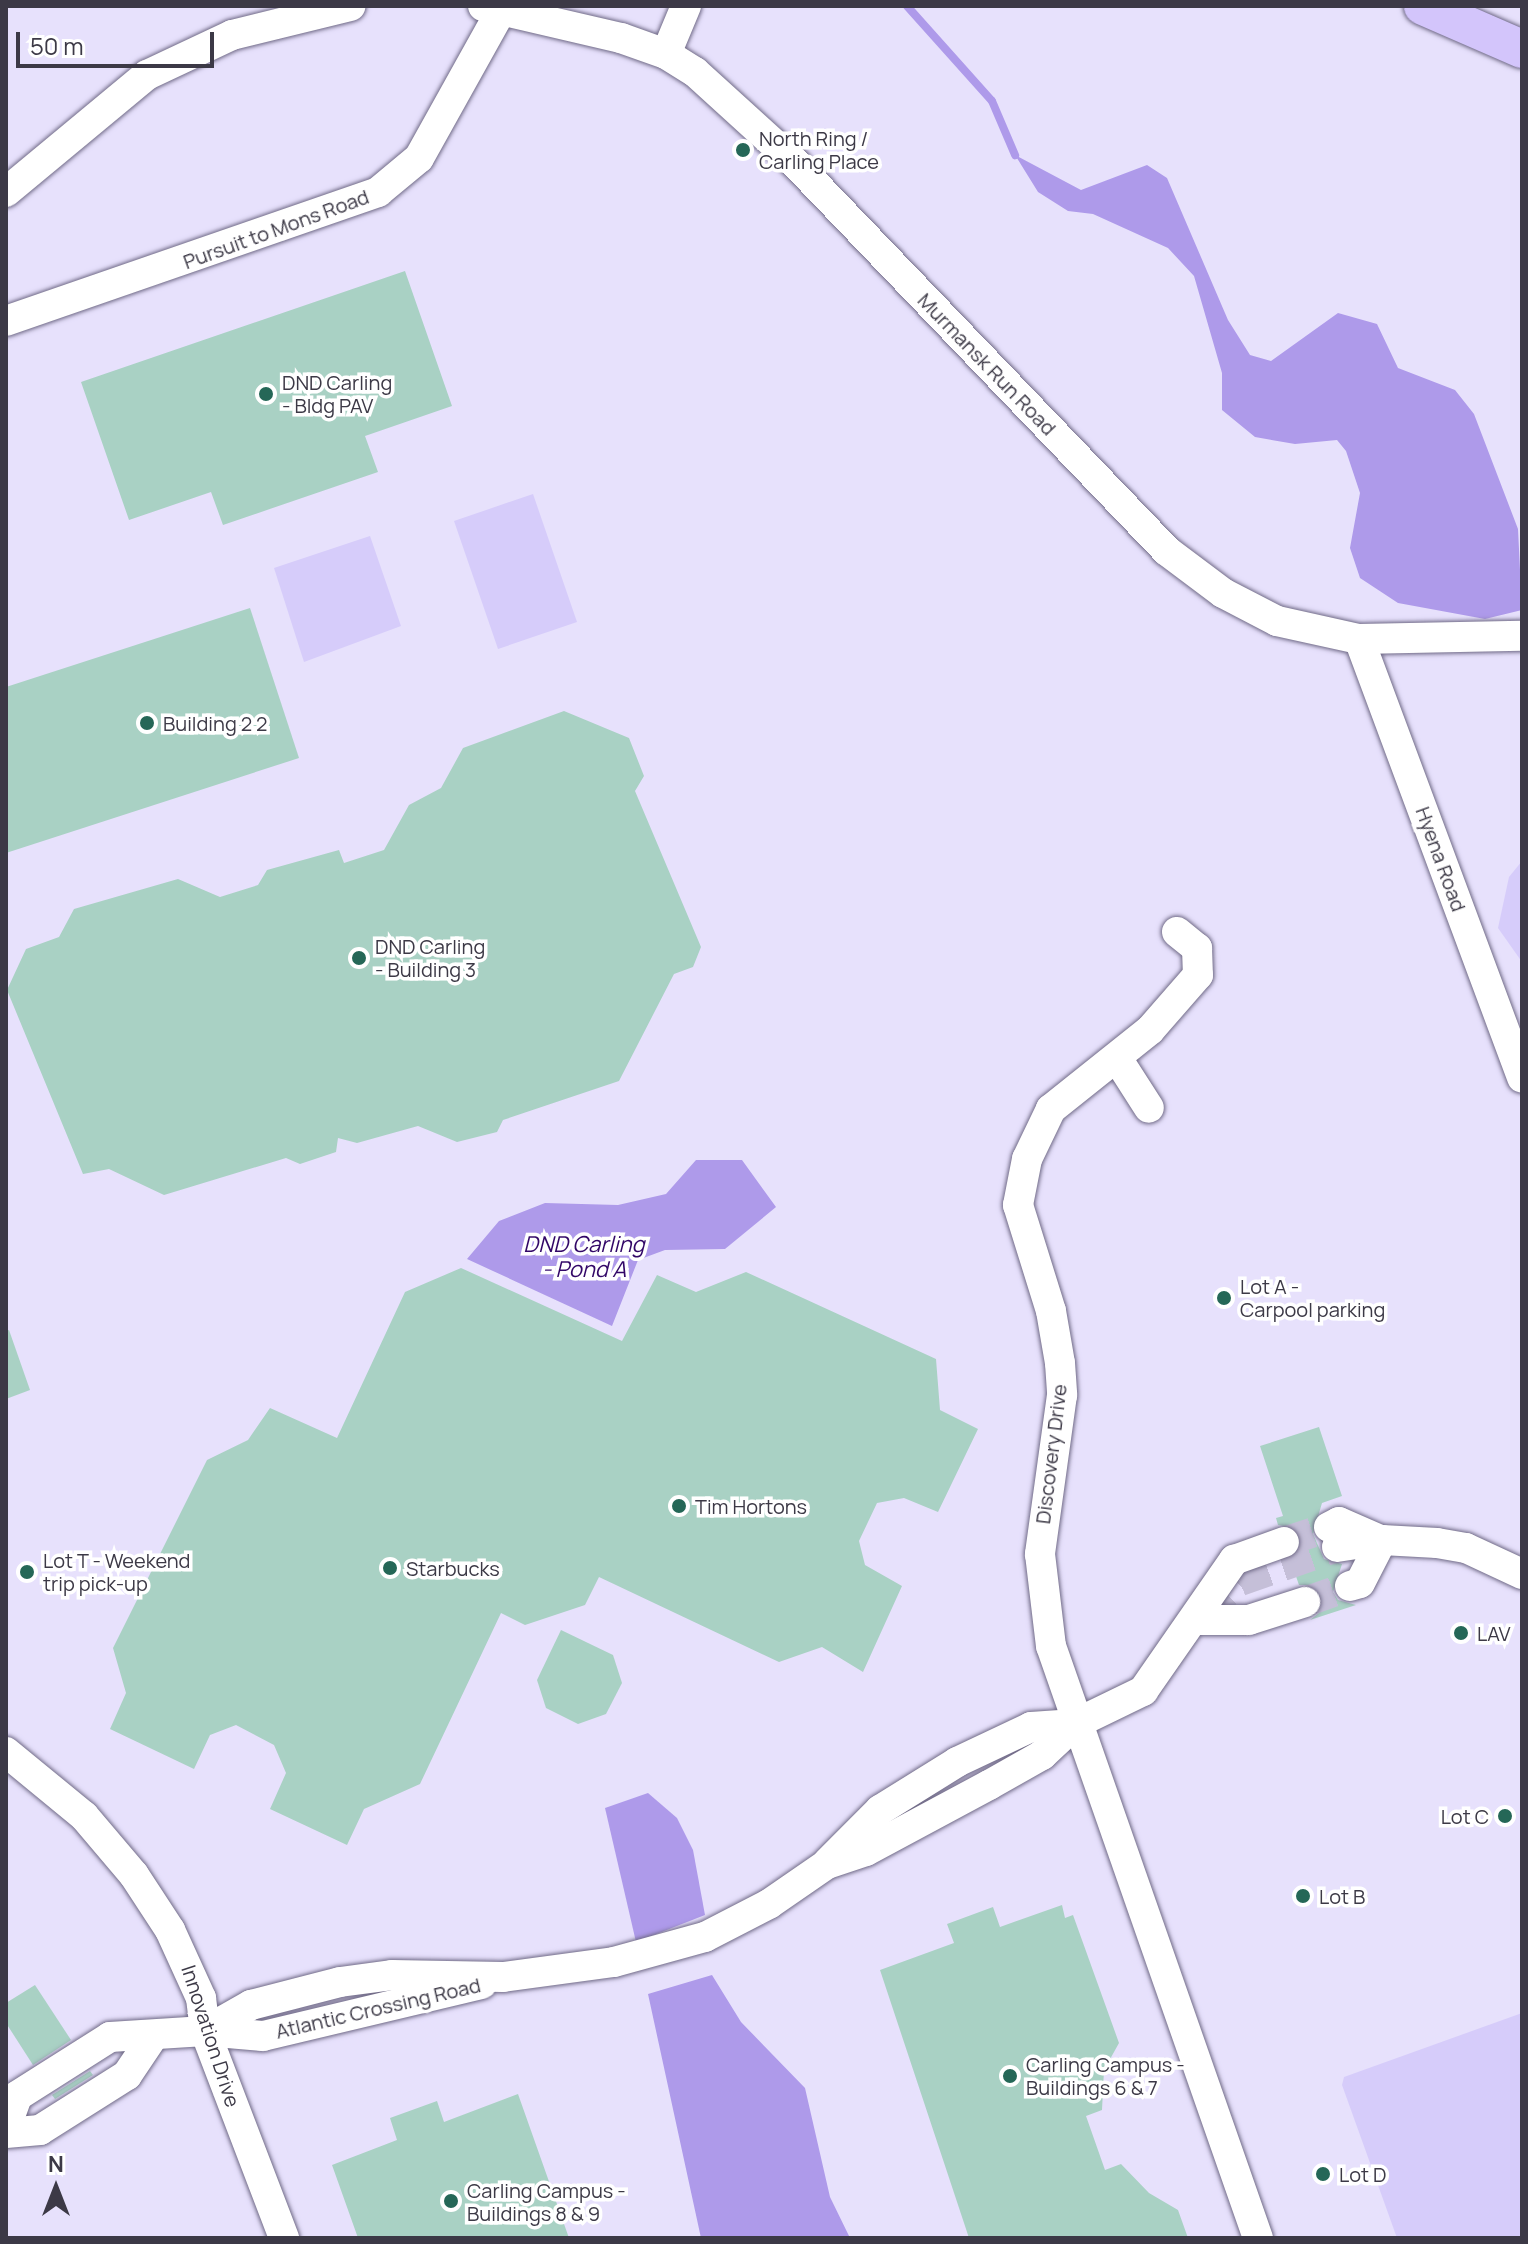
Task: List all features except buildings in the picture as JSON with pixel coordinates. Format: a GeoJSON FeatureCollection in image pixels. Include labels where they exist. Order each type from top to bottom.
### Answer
{"type":"FeatureCollection","features":[{"type":"Feature","properties":{"kind":"main road"},"geometry":{"type":"LineString","coordinates":[[1423,6],[1521,49]]}},
{"type":"Feature","properties":{"kind":"street"},"geometry":{"type":"LineString","coordinates":[[6,192],[147,75],[232,35],[350,6]]}},
{"type":"Feature","properties":{"kind":"street"},"geometry":{"type":"LineString","coordinates":[[666,54],[686,6]]}},
{"type":"Feature","properties":{"kind":"street","name":"Murmansk Run Road"},"geometry":{"type":"LineString","coordinates":[[492,7],[666,54],[715,89],[794,162],[1193,573],[1277,621],[1359,639],[1522,636]]}},
{"type":"Feature","properties":{"kind":"street","name":"Pursuit to Mons Road"},"geometry":{"type":"LineString","coordinates":[[6,321],[378,192],[419,158],[492,7]]}},
{"type":"Feature","properties":{"kind":"street","name":"Hyena Road"},"geometry":{"type":"LineString","coordinates":[[1359,639],[1522,1078]]}},
{"type":"Feature","properties":{"kind":"street","name":"Discovery Drive"},"geometry":{"type":"LineString","coordinates":[[1177,932],[1197,948],[1198,975],[1150,1030],[1051,1109],[1027,1159],[1018,1205],[1057,1339],[1062,1395],[1040,1554],[1051,1646],[1075,1724],[1258,2238]]}},
{"type":"Feature","properties":{"kind":"street"},"geometry":{"type":"LineString","coordinates":[[1117,1058],[1149,1108]]}},
{"type":"Feature","properties":{"kind":"street"},"geometry":{"type":"LineString","coordinates":[[1382,1540],[1340,1557],[1339,1522],[1382,1540],[1466,1548],[1522,1574]]}},
{"type":"Feature","properties":{"kind":"street","name":"Atlantic Crossing Road"},"geometry":{"type":"LineString","coordinates":[[152,2038],[127,2075],[40,2130],[6,2130],[17,2096],[110,2037],[152,2038],[205,2031],[251,2005],[340,1982],[392,1975],[503,1977],[614,1962],[705,1937],[769,1904],[827,1864],[866,1851],[1042,1755],[1075,1724],[1143,1691],[1196,1620],[1234,1560],[1284,1542]]}},
{"type":"Feature","properties":{"kind":"street"},"geometry":{"type":"LineString","coordinates":[[1196,1620],[1301,1593]]}},
{"type":"Feature","properties":{"kind":"street","name":"Innovation Drive"},"geometry":{"type":"LineString","coordinates":[[6,1752],[84,1816],[134,1875],[186,1959],[201,1998],[205,2031],[284,2238]]}},
{"type":"Feature","properties":{"kind":"shaded area"},"geometry":{"type":"Polygon","coordinates":[[[533,494],[577,622],[498,649],[454,521],[533,494]]]}},
{"type":"Feature","properties":{"kind":"shaded area"},"geometry":{"type":"Polygon","coordinates":[[[370,536],[401,626],[304,662],[274,568],[370,536]]]}},
{"type":"Feature","properties":{"kind":"shaded area"},"geometry":{"type":"Polygon","coordinates":[[[1522,861],[1522,962],[1498,928],[1509,877],[1522,861]]]}},
{"type":"Feature","properties":{"kind":"shaded area"},"geometry":{"type":"Polygon","coordinates":[[[1522,2013],[1522,2238],[1397,2238],[1342,2085],[1344,2077],[1522,2013]]]}},
{"type":"Feature","properties":{"kind":"water"},"geometry":{"type":"Polygon","coordinates":[[[1015,155],[1081,190],[1147,165],[1167,178],[1228,320],[1250,355],[1271,361],[1338,313],[1377,324],[1398,368],[1455,390],[1474,414],[1518,529],[1522,610],[1485,619],[1398,603],[1360,578],[1350,548],[1360,493],[1346,451],[1337,440],[1295,444],[1255,437],[1222,410],[1222,373],[1194,276],[1168,248],[1093,214],[1068,211],[1038,192],[1015,155]]]}},
{"type":"Feature","properties":{"kind":"water","name":"DND Carling - Pond A"},"geometry":{"type":"Polygon","coordinates":[[[696,1160],[742,1160],[776,1207],[725,1249],[665,1250],[638,1260],[612,1326],[467,1259],[499,1221],[545,1203],[618,1205],[666,1194],[696,1160]]]}},
{"type":"Feature","properties":{"kind":"water"},"geometry":{"type":"Polygon","coordinates":[[[648,1793],[677,1818],[693,1850],[705,1915],[636,1942],[605,1808],[648,1793]]]}},
{"type":"Feature","properties":{"kind":"water"},"geometry":{"type":"Polygon","coordinates":[[[712,1975],[741,2022],[805,2088],[830,2197],[850,2238],[701,2238],[648,1994],[712,1975]]]}},
{"type":"Feature","properties":{"kind":"waterway"},"geometry":{"type":"LineString","coordinates":[[907,6],[992,101],[1015,155]]}},
{"type":"Feature","properties":{"kind":"tunnel"},"geometry":{"type":"LineString","coordinates":[[1284,1542],[1329,1527]]}},
{"type":"Feature","properties":{"kind":"tunnel"},"geometry":{"type":"LineString","coordinates":[[1204,1613],[1240,1581],[1337,1547]]}},
{"type":"Feature","properties":{"kind":"tunnel"},"geometry":{"type":"LineString","coordinates":[[1305,1602],[1350,1586]]}},
{"type":"Feature","properties":{"kind":"place","name":"North Ring / Carling Place"},"geometry":{"type":"Point","coordinates":[743,150]}},
{"type":"Feature","properties":{"kind":"place","name":"DND Carling - Bldg PAV"},"geometry":{"type":"Point","coordinates":[266,394]}},
{"type":"Feature","properties":{"kind":"place","name":"Building 2 2"},"geometry":{"type":"Point","coordinates":[147,723]}},
{"type":"Feature","properties":{"kind":"place","name":"DND Carling - Building 3"},"geometry":{"type":"Point","coordinates":[359,958]}},
{"type":"Feature","properties":{"kind":"place","name":"Lot A - Carpool parking"},"geometry":{"type":"Point","coordinates":[1224,1298]}},
{"type":"Feature","properties":{"kind":"place","name":"Tim Hortons"},"geometry":{"type":"Point","coordinates":[679,1506]}},
{"type":"Feature","properties":{"kind":"place","name":"Starbucks"},"geometry":{"type":"Point","coordinates":[390,1568]}},
{"type":"Feature","properties":{"kind":"place","name":"Lot T - Weekend trip pick-up"},"geometry":{"type":"Point","coordinates":[27,1572]}},
{"type":"Feature","properties":{"kind":"place","name":"LAV"},"geometry":{"type":"Point","coordinates":[1461,1633]}},
{"type":"Feature","properties":{"kind":"place","name":"Lot C"},"geometry":{"type":"Point","coordinates":[1505,1816]}},
{"type":"Feature","properties":{"kind":"place","name":"Lot B"},"geometry":{"type":"Point","coordinates":[1303,1896]}},
{"type":"Feature","properties":{"kind":"place","name":"Carling Campus - Buildings 6 & 7"},"geometry":{"type":"Point","coordinates":[1010,2076]}},
{"type":"Feature","properties":{"kind":"place","name":"Lot D"},"geometry":{"type":"Point","coordinates":[1323,2174]}},
{"type":"Feature","properties":{"kind":"place","name":"Carling Campus - Buildings 8 & 9"},"geometry":{"type":"Point","coordinates":[451,2201]}}]}
